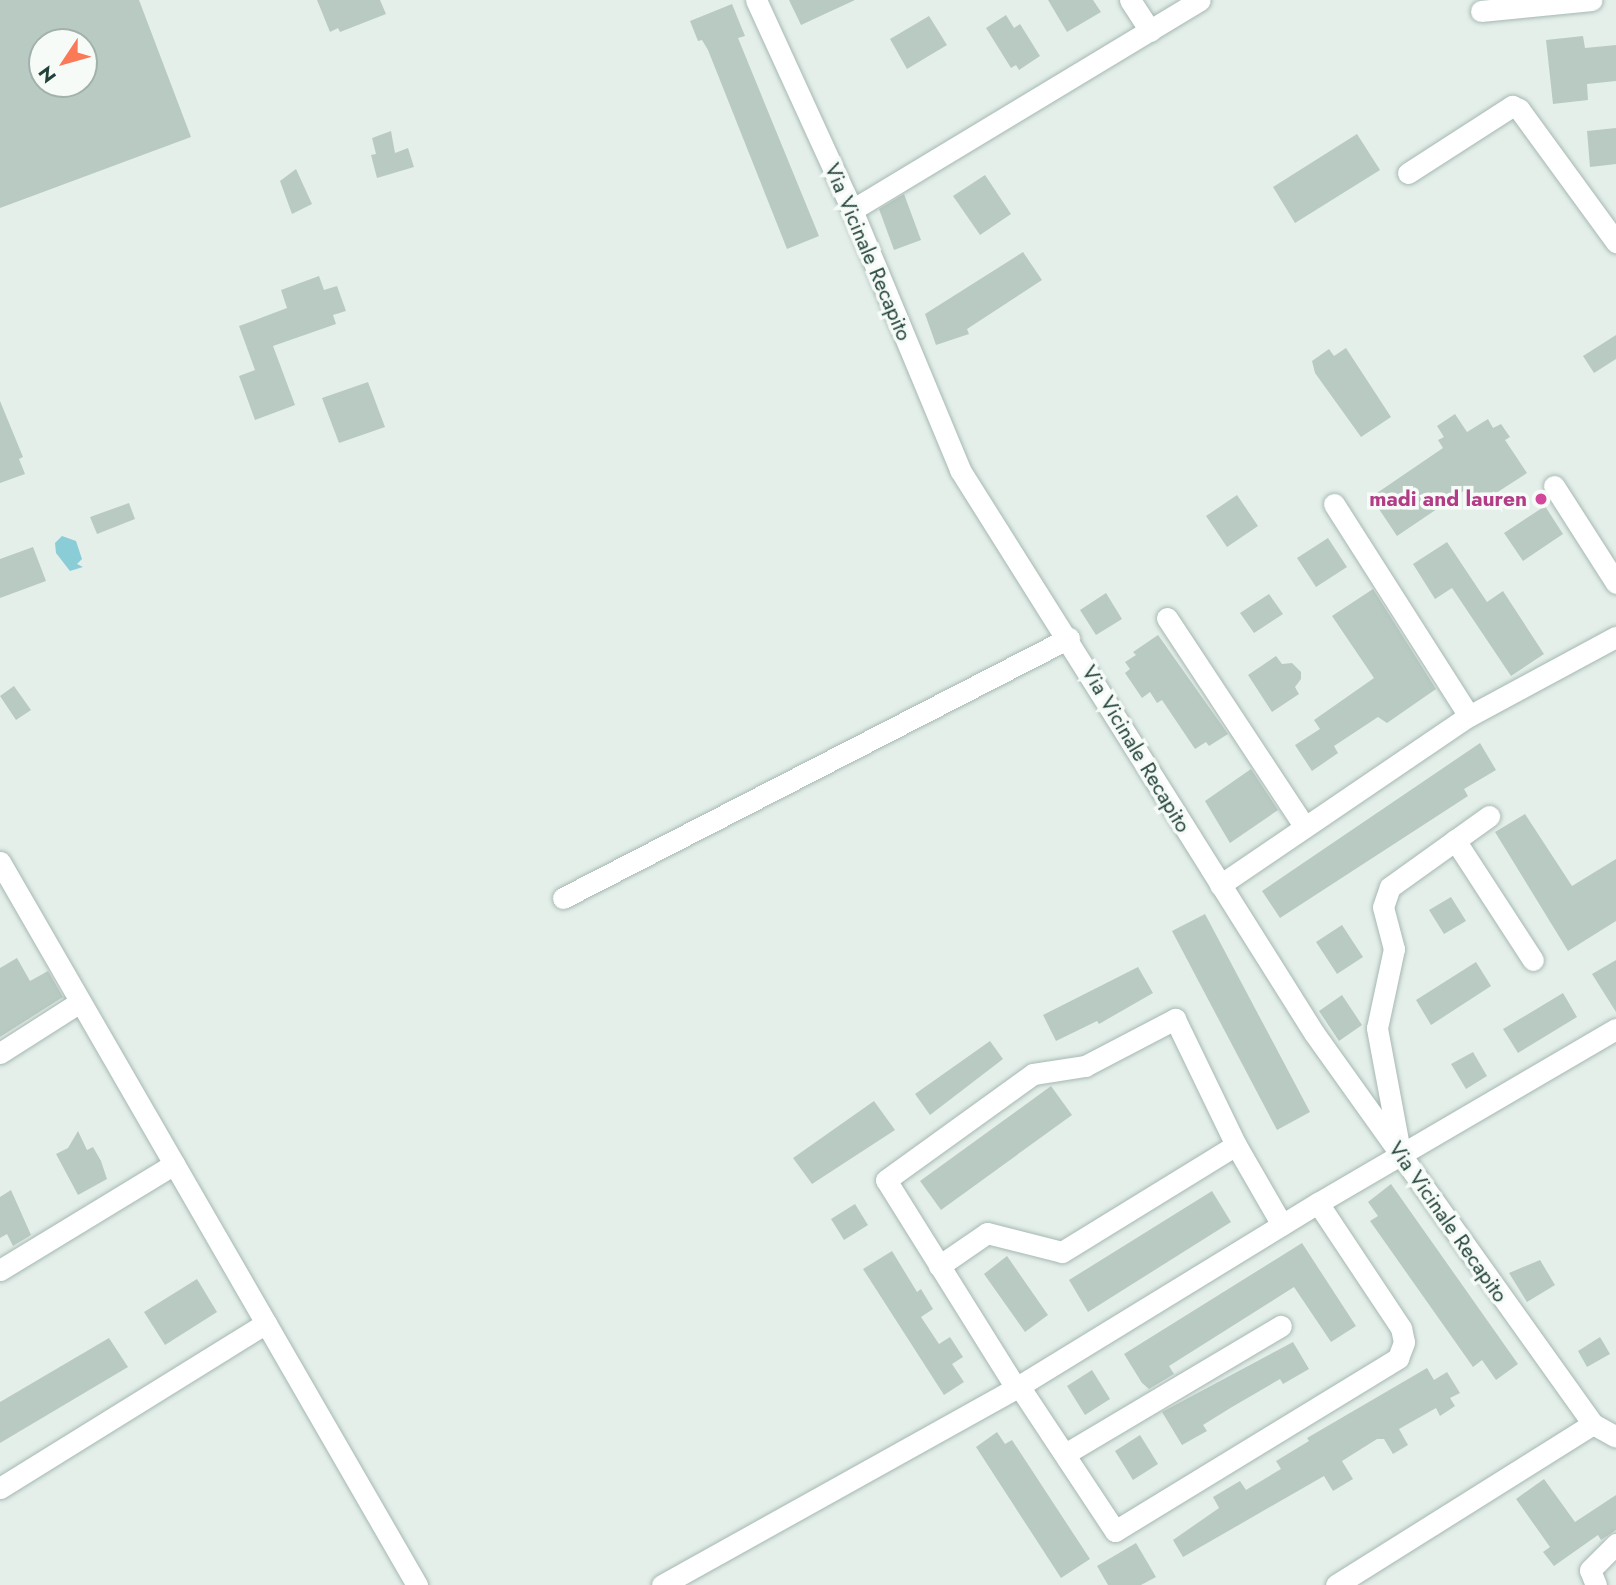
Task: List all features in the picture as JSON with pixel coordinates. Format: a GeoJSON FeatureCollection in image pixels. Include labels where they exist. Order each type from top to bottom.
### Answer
{"type":"FeatureCollection","features":[{"type":"Feature","properties":{"kind":"street","name":"Via Vicinale Recapito"},"geometry":{"type":"LineString","coordinates":[[756,0],[852,210],[960,470],[1069,638],[1314,1033],[1593,1424],[1616,1437]]}},
{"type":"Feature","properties":{"kind":"street"},"geometry":{"type":"LineString","coordinates":[[1130,0],[1150,31]]}},
{"type":"Feature","properties":{"kind":"street"},"geometry":{"type":"LineString","coordinates":[[852,210],[1200,0]]}},
{"type":"Feature","properties":{"kind":"street"},"geometry":{"type":"LineString","coordinates":[[1482,11],[1591,0]]}},
{"type":"Feature","properties":{"kind":"street"},"geometry":{"type":"LineString","coordinates":[[1408,173],[1512,106],[1526,114],[1616,242]]}},
{"type":"Feature","properties":{"kind":"street"},"geometry":{"type":"LineString","coordinates":[[1554,486],[1616,583]]}},
{"type":"Feature","properties":{"kind":"street"},"geometry":{"type":"LineString","coordinates":[[1334,504],[1469,716]]}},
{"type":"Feature","properties":{"kind":"street"},"geometry":{"type":"LineString","coordinates":[[1167,618],[1305,827]]}},
{"type":"Feature","properties":{"kind":"street"},"geometry":{"type":"LineString","coordinates":[[1220,885],[1469,716],[1616,637]]}},
{"type":"Feature","properties":{"kind":"street"},"geometry":{"type":"LineString","coordinates":[[563,898],[1069,638]]}},
{"type":"Feature","properties":{"kind":"street"},"geometry":{"type":"LineString","coordinates":[[1401,1155],[1377,1028],[1394,949],[1383,907],[1390,887],[1489,816]]}},
{"type":"Feature","properties":{"kind":"street"},"geometry":{"type":"LineString","coordinates":[[1455,840],[1533,960]]}},
{"type":"Feature","properties":{"kind":"street"},"geometry":{"type":"LineString","coordinates":[[0,862],[418,1585]]}},
{"type":"Feature","properties":{"kind":"street"},"geometry":{"type":"LineString","coordinates":[[0,1053],[80,1002]]}},
{"type":"Feature","properties":{"kind":"street"},"geometry":{"type":"LineString","coordinates":[[1282,1225],[1236,1145],[1175,1019],[1085,1066],[1033,1074],[886,1180],[1017,1387],[1115,1531],[1398,1358],[1404,1342],[1401,1328],[1318,1203]]}},
{"type":"Feature","properties":{"kind":"street"},"geometry":{"type":"LineString","coordinates":[[662,1585],[1017,1387],[1318,1203],[1616,1028]]}},
{"type":"Feature","properties":{"kind":"street"},"geometry":{"type":"LineString","coordinates":[[939,1266],[987,1233],[1062,1252],[1236,1145]]}},
{"type":"Feature","properties":{"kind":"street"},"geometry":{"type":"LineString","coordinates":[[0,1270],[174,1164]]}},
{"type":"Feature","properties":{"kind":"street"},"geometry":{"type":"LineString","coordinates":[[0,1488],[266,1324]]}},
{"type":"Feature","properties":{"kind":"street"},"geometry":{"type":"LineString","coordinates":[[1065,1454],[1282,1326]]}},
{"type":"Feature","properties":{"kind":"street"},"geometry":{"type":"LineString","coordinates":[[1336,1585],[1593,1424]]}},
{"type":"Feature","properties":{"kind":"street"},"geometry":{"type":"LineString","coordinates":[[1596,1585],[1590,1570],[1616,1545]]}},
{"type":"Feature","properties":{"kind":"water"},"geometry":{"type":"Polygon","coordinates":[[[62,536],[76,541],[82,559],[77,564],[83,567],[70,571],[56,553],[55,543],[62,536]]]}},
{"type":"Feature","properties":{"kind":"building"},"geometry":{"type":"Polygon","coordinates":[[[0,0],[139,0],[191,137],[0,208],[0,0]]]}},
{"type":"Feature","properties":{"kind":"building"},"geometry":{"type":"Polygon","coordinates":[[[317,0],[380,0],[386,14],[340,32],[338,28],[330,32],[317,0]]]}},
{"type":"Feature","properties":{"kind":"building"},"geometry":{"type":"Polygon","coordinates":[[[789,0],[855,0],[801,25],[789,0]]]}},
{"type":"Feature","properties":{"kind":"building"},"geometry":{"type":"Polygon","coordinates":[[[1048,0],[1093,0],[1101,12],[1067,32],[1048,0]]]}},
{"type":"Feature","properties":{"kind":"building"},"geometry":{"type":"Polygon","coordinates":[[[732,4],[745,36],[738,38],[819,236],[787,249],[708,50],[702,40],[698,41],[690,21],[732,4]]]}},
{"type":"Feature","properties":{"kind":"building"},"geometry":{"type":"Polygon","coordinates":[[[1006,15],[1014,28],[1020,24],[1040,56],[1019,70],[1016,65],[1011,68],[986,28],[1006,15]]]}},
{"type":"Feature","properties":{"kind":"building"},"geometry":{"type":"Polygon","coordinates":[[[929,16],[947,45],[907,69],[890,39],[929,16]]]}},
{"type":"Feature","properties":{"kind":"building"},"geometry":{"type":"Polygon","coordinates":[[[1583,36],[1585,48],[1616,45],[1616,81],[1587,84],[1588,100],[1553,104],[1546,40],[1583,36]]]}},
{"type":"Feature","properties":{"kind":"building"},"geometry":{"type":"Polygon","coordinates":[[[1616,128],[1616,164],[1590,167],[1587,131],[1616,128]]]}},
{"type":"Feature","properties":{"kind":"building"},"geometry":{"type":"Polygon","coordinates":[[[391,131],[395,153],[408,148],[414,167],[377,178],[371,155],[376,154],[372,138],[391,131]]]}},
{"type":"Feature","properties":{"kind":"building"},"geometry":{"type":"Polygon","coordinates":[[[1357,134],[1380,170],[1295,223],[1273,187],[1357,134]]]}},
{"type":"Feature","properties":{"kind":"building"},"geometry":{"type":"Polygon","coordinates":[[[296,169],[312,204],[292,214],[280,181],[296,169]]]}},
{"type":"Feature","properties":{"kind":"building"},"geometry":{"type":"Polygon","coordinates":[[[985,175],[1011,214],[980,235],[953,196],[985,175]]]}},
{"type":"Feature","properties":{"kind":"building"},"geometry":{"type":"Polygon","coordinates":[[[904,194],[921,240],[894,250],[879,209],[904,194]]]}},
{"type":"Feature","properties":{"kind":"building"},"geometry":{"type":"Polygon","coordinates":[[[1023,252],[1042,280],[967,329],[969,334],[936,345],[925,314],[1023,252]]]}},
{"type":"Feature","properties":{"kind":"building"},"geometry":{"type":"Polygon","coordinates":[[[319,276],[324,290],[337,286],[346,311],[333,315],[336,324],[273,346],[295,405],[255,420],[239,376],[255,370],[239,326],[287,308],[281,290],[319,276]]]}},
{"type":"Feature","properties":{"kind":"building"},"geometry":{"type":"Polygon","coordinates":[[[1616,335],[1616,359],[1594,373],[1583,356],[1616,335]]]}},
{"type":"Feature","properties":{"kind":"building"},"geometry":{"type":"Polygon","coordinates":[[[1346,348],[1391,417],[1361,437],[1315,373],[1312,361],[1329,349],[1334,356],[1346,348]]]}},
{"type":"Feature","properties":{"kind":"building"},"geometry":{"type":"Polygon","coordinates":[[[368,382],[385,427],[339,443],[322,398],[368,382]]]}},
{"type":"Feature","properties":{"kind":"building"},"geometry":{"type":"Polygon","coordinates":[[[0,401],[23,457],[19,459],[25,474],[0,483],[0,401]]]}},
{"type":"Feature","properties":{"kind":"building"},"geometry":{"type":"Polygon","coordinates":[[[1455,414],[1467,432],[1488,419],[1493,428],[1501,424],[1510,437],[1505,440],[1527,473],[1479,504],[1468,488],[1397,536],[1371,497],[1443,448],[1438,440],[1444,437],[1437,426],[1455,414]]]}},
{"type":"Feature","properties":{"kind":"building"},"geometry":{"type":"Polygon","coordinates":[[[1237,495],[1258,526],[1227,547],[1206,516],[1237,495]]]}},
{"type":"Feature","properties":{"kind":"building"},"geometry":{"type":"Polygon","coordinates":[[[129,503],[135,519],[97,534],[90,517],[129,503]]]}},
{"type":"Feature","properties":{"kind":"building"},"geometry":{"type":"Polygon","coordinates":[[[1545,506],[1563,534],[1523,561],[1504,533],[1545,506]]]}},
{"type":"Feature","properties":{"kind":"building"},"geometry":{"type":"Polygon","coordinates":[[[1328,538],[1347,567],[1316,587],[1297,558],[1328,538]]]}},
{"type":"Feature","properties":{"kind":"building"},"geometry":{"type":"Polygon","coordinates":[[[1447,542],[1487,602],[1503,591],[1544,654],[1511,676],[1452,588],[1435,599],[1413,564],[1447,542]]]}},
{"type":"Feature","properties":{"kind":"building"},"geometry":{"type":"Polygon","coordinates":[[[33,547],[46,581],[0,598],[0,559],[33,547]]]}},
{"type":"Feature","properties":{"kind":"building"},"geometry":{"type":"Polygon","coordinates":[[[1373,589],[1436,689],[1387,723],[1378,717],[1334,746],[1338,753],[1312,771],[1295,745],[1320,729],[1314,720],[1374,678],[1332,616],[1373,589]]]}},
{"type":"Feature","properties":{"kind":"building"},"geometry":{"type":"Polygon","coordinates":[[[1106,593],[1122,619],[1096,635],[1080,610],[1106,593]]]}},
{"type":"Feature","properties":{"kind":"building"},"geometry":{"type":"Polygon","coordinates":[[[1269,594],[1283,614],[1254,633],[1240,613],[1269,594]]]}},
{"type":"Feature","properties":{"kind":"building"},"geometry":{"type":"Polygon","coordinates":[[[1158,635],[1228,734],[1209,746],[1206,742],[1195,749],[1162,700],[1157,703],[1150,692],[1142,698],[1125,673],[1130,669],[1125,662],[1136,655],[1133,652],[1158,635]]]}},
{"type":"Feature","properties":{"kind":"building"},"geometry":{"type":"Polygon","coordinates":[[[1276,656],[1282,664],[1292,663],[1301,672],[1301,679],[1295,687],[1299,694],[1272,712],[1248,675],[1276,656]]]}},
{"type":"Feature","properties":{"kind":"building"},"geometry":{"type":"Polygon","coordinates":[[[14,686],[31,710],[16,720],[0,696],[14,686]]]}},
{"type":"Feature","properties":{"kind":"building"},"geometry":{"type":"Polygon","coordinates":[[[1480,743],[1496,770],[1464,789],[1468,796],[1280,918],[1262,891],[1480,743]]]}},
{"type":"Feature","properties":{"kind":"building"},"geometry":{"type":"Polygon","coordinates":[[[1251,769],[1278,810],[1230,843],[1205,801],[1251,769]]]}},
{"type":"Feature","properties":{"kind":"building"},"geometry":{"type":"Polygon","coordinates":[[[1525,814],[1572,886],[1616,859],[1616,921],[1568,951],[1495,832],[1525,814]]]}},
{"type":"Feature","properties":{"kind":"building"},"geometry":{"type":"Polygon","coordinates":[[[1451,897],[1466,921],[1444,934],[1429,910],[1451,897]]]}},
{"type":"Feature","properties":{"kind":"building"},"geometry":{"type":"Polygon","coordinates":[[[1205,914],[1310,1112],[1277,1130],[1172,931],[1205,914]]]}},
{"type":"Feature","properties":{"kind":"building"},"geometry":{"type":"Polygon","coordinates":[[[1342,925],[1363,957],[1337,974],[1316,942],[1342,925]]]}},
{"type":"Feature","properties":{"kind":"building"},"geometry":{"type":"Polygon","coordinates":[[[17,958],[30,981],[48,971],[63,997],[0,1037],[0,968],[17,958]]]}},
{"type":"Feature","properties":{"kind":"building"},"geometry":{"type":"Polygon","coordinates":[[[1616,960],[1616,1012],[1592,974],[1616,960]]]}},
{"type":"Feature","properties":{"kind":"building"},"geometry":{"type":"Polygon","coordinates":[[[1476,962],[1491,986],[1431,1025],[1416,1000],[1476,962]]]}},
{"type":"Feature","properties":{"kind":"building"},"geometry":{"type":"Polygon","coordinates":[[[1138,967],[1153,993],[1099,1024],[1097,1021],[1056,1041],[1043,1015],[1138,967]]]}},
{"type":"Feature","properties":{"kind":"building"},"geometry":{"type":"Polygon","coordinates":[[[1563,993],[1577,1017],[1518,1053],[1503,1029],[1563,993]]]}},
{"type":"Feature","properties":{"kind":"building"},"geometry":{"type":"Polygon","coordinates":[[[1342,995],[1362,1025],[1339,1041],[1319,1011],[1342,995]]]}},
{"type":"Feature","properties":{"kind":"building"},"geometry":{"type":"Polygon","coordinates":[[[990,1041],[1003,1059],[930,1115],[915,1094],[990,1041]]]}},
{"type":"Feature","properties":{"kind":"building"},"geometry":{"type":"Polygon","coordinates":[[[1473,1052],[1487,1076],[1466,1089],[1451,1064],[1473,1052]]]}},
{"type":"Feature","properties":{"kind":"building"},"geometry":{"type":"Polygon","coordinates":[[[1051,1086],[1072,1115],[941,1210],[920,1181],[1051,1086]]]}},
{"type":"Feature","properties":{"kind":"building"},"geometry":{"type":"Polygon","coordinates":[[[874,1101],[895,1130],[812,1184],[793,1158],[874,1101]]]}},
{"type":"Feature","properties":{"kind":"building"},"geometry":{"type":"Polygon","coordinates":[[[78,1131],[87,1150],[93,1147],[107,1179],[78,1195],[56,1154],[68,1148],[78,1131]]]}},
{"type":"Feature","properties":{"kind":"building"},"geometry":{"type":"Polygon","coordinates":[[[1391,1184],[1518,1364],[1496,1380],[1482,1360],[1473,1367],[1370,1221],[1378,1216],[1368,1202],[1391,1184]]]}},
{"type":"Feature","properties":{"kind":"building"},"geometry":{"type":"Polygon","coordinates":[[[11,1190],[31,1235],[13,1246],[7,1234],[0,1238],[0,1197],[11,1190]]]}},
{"type":"Feature","properties":{"kind":"building"},"geometry":{"type":"Polygon","coordinates":[[[1212,1191],[1231,1222],[1088,1312],[1069,1280],[1212,1191]]]}},
{"type":"Feature","properties":{"kind":"building"},"geometry":{"type":"Polygon","coordinates":[[[855,1204],[868,1225],[844,1240],[831,1219],[855,1204]]]}},
{"type":"Feature","properties":{"kind":"building"},"geometry":{"type":"Polygon","coordinates":[[[1302,1243],[1356,1326],[1331,1342],[1294,1287],[1169,1366],[1174,1374],[1149,1389],[1142,1383],[1124,1354],[1302,1243]]]}},
{"type":"Feature","properties":{"kind":"building"},"geometry":{"type":"Polygon","coordinates":[[[892,1251],[917,1292],[921,1289],[933,1309],[921,1317],[939,1344],[950,1337],[963,1357],[952,1364],[964,1382],[944,1395],[863,1269],[892,1251]]]}},
{"type":"Feature","properties":{"kind":"building"},"geometry":{"type":"Polygon","coordinates":[[[1007,1256],[1048,1315],[1025,1332],[984,1274],[1007,1256]]]}},
{"type":"Feature","properties":{"kind":"building"},"geometry":{"type":"Polygon","coordinates":[[[1540,1260],[1555,1285],[1527,1302],[1509,1273],[1540,1260]]]}},
{"type":"Feature","properties":{"kind":"building"},"geometry":{"type":"Polygon","coordinates":[[[197,1279],[217,1312],[165,1345],[144,1312],[197,1279]]]}},
{"type":"Feature","properties":{"kind":"building"},"geometry":{"type":"Polygon","coordinates":[[[1600,1337],[1610,1354],[1587,1367],[1578,1351],[1600,1337]]]}},
{"type":"Feature","properties":{"kind":"building"},"geometry":{"type":"Polygon","coordinates":[[[109,1338],[128,1367],[0,1443],[0,1402],[109,1338]]]}},
{"type":"Feature","properties":{"kind":"building"},"geometry":{"type":"Polygon","coordinates":[[[1293,1342],[1309,1369],[1283,1384],[1280,1379],[1232,1407],[1203,1425],[1207,1431],[1182,1445],[1162,1412],[1293,1342]]]}},
{"type":"Feature","properties":{"kind":"building"},"geometry":{"type":"Polygon","coordinates":[[[1427,1368],[1434,1380],[1447,1372],[1460,1393],[1450,1398],[1455,1406],[1440,1416],[1436,1408],[1399,1429],[1408,1445],[1393,1454],[1384,1439],[1377,1439],[1342,1461],[1353,1479],[1333,1491],[1324,1476],[1183,1557],[1173,1540],[1219,1508],[1213,1497],[1240,1481],[1246,1490],[1281,1469],[1276,1461],[1309,1441],[1307,1438],[1427,1368]]]}},
{"type":"Feature","properties":{"kind":"building"},"geometry":{"type":"Polygon","coordinates":[[[1092,1370],[1110,1399],[1085,1415],[1067,1386],[1092,1370]]]}},
{"type":"Feature","properties":{"kind":"building"},"geometry":{"type":"Polygon","coordinates":[[[997,1432],[1005,1444],[1012,1440],[1090,1559],[1061,1578],[976,1447],[997,1432]]]}},
{"type":"Feature","properties":{"kind":"building"},"geometry":{"type":"Polygon","coordinates":[[[1140,1435],[1158,1464],[1133,1480],[1115,1451],[1140,1435]]]}},
{"type":"Feature","properties":{"kind":"building"},"geometry":{"type":"Polygon","coordinates":[[[1544,1479],[1575,1522],[1616,1495],[1616,1530],[1601,1540],[1598,1535],[1554,1566],[1543,1552],[1550,1547],[1516,1499],[1544,1479]]]}},
{"type":"Feature","properties":{"kind":"building"},"geometry":{"type":"Polygon","coordinates":[[[1136,1543],[1156,1577],[1141,1585],[1108,1585],[1097,1566],[1136,1543]]]}},
{"type":"Feature","properties":{"kind":"place","name":"madi and lauren"},"geometry":{"type":"Point","coordinates":[1541,499]}}]}
